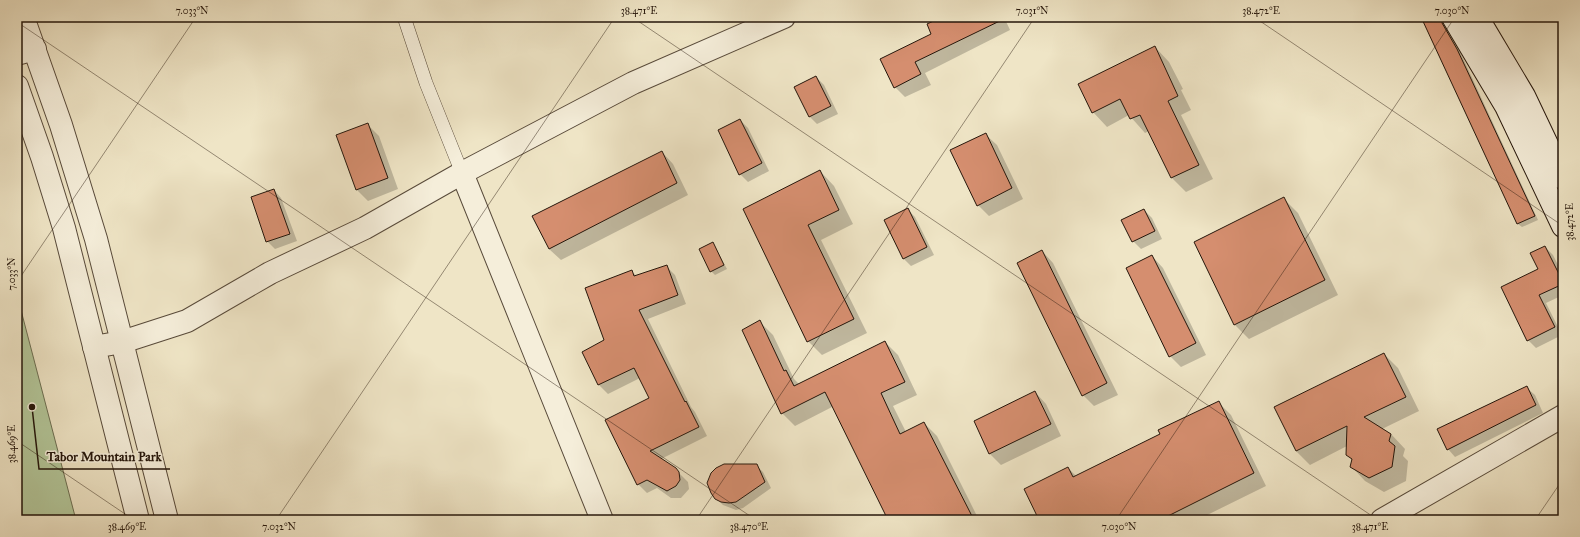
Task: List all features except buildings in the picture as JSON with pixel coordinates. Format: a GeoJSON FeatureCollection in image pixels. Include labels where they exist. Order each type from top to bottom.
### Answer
{"type":"FeatureCollection","features":[{"type":"Feature","properties":{"kind":"street"},"geometry":{"type":"LineString","coordinates":[[22,17],[26,52],[61,125],[96,239],[167,520]]}},
{"type":"Feature","properties":{"kind":"street"},"geometry":{"type":"LineString","coordinates":[[94,347],[122,342],[187,321],[270,273],[365,228],[462,173],[633,83],[784,17]]}},
{"type":"Feature","properties":{"kind":"street"},"geometry":{"type":"LineString","coordinates":[[1453,17],[1506,106],[1563,226]]}},
{"type":"Feature","properties":{"kind":"street"},"geometry":{"type":"LineString","coordinates":[[1477,17],[1524,96],[1563,178]]}},
{"type":"Feature","properties":{"kind":"street"},"geometry":{"type":"LineString","coordinates":[[17,86],[42,157],[64,228],[138,520]]}},
{"type":"Feature","properties":{"kind":"street"},"geometry":{"type":"LineString","coordinates":[[462,173],[602,520]]}},
{"type":"Feature","properties":{"kind":"street"},"geometry":{"type":"LineString","coordinates":[[1382,520],[1563,416]]}},
{"type":"Feature","properties":{"kind":"lane"},"geometry":{"type":"LineString","coordinates":[[404,17],[426,83],[462,173]]}},
{"type":"Feature","properties":{"kind":"green space"},"geometry":{"type":"Polygon","coordinates":[[[17,295],[76,520],[17,520],[17,295]]]}},
{"type":"Feature","properties":{"kind":"place","name":"Tabor Mountain Park"},"geometry":{"type":"Point","coordinates":[32,407]}}]}
